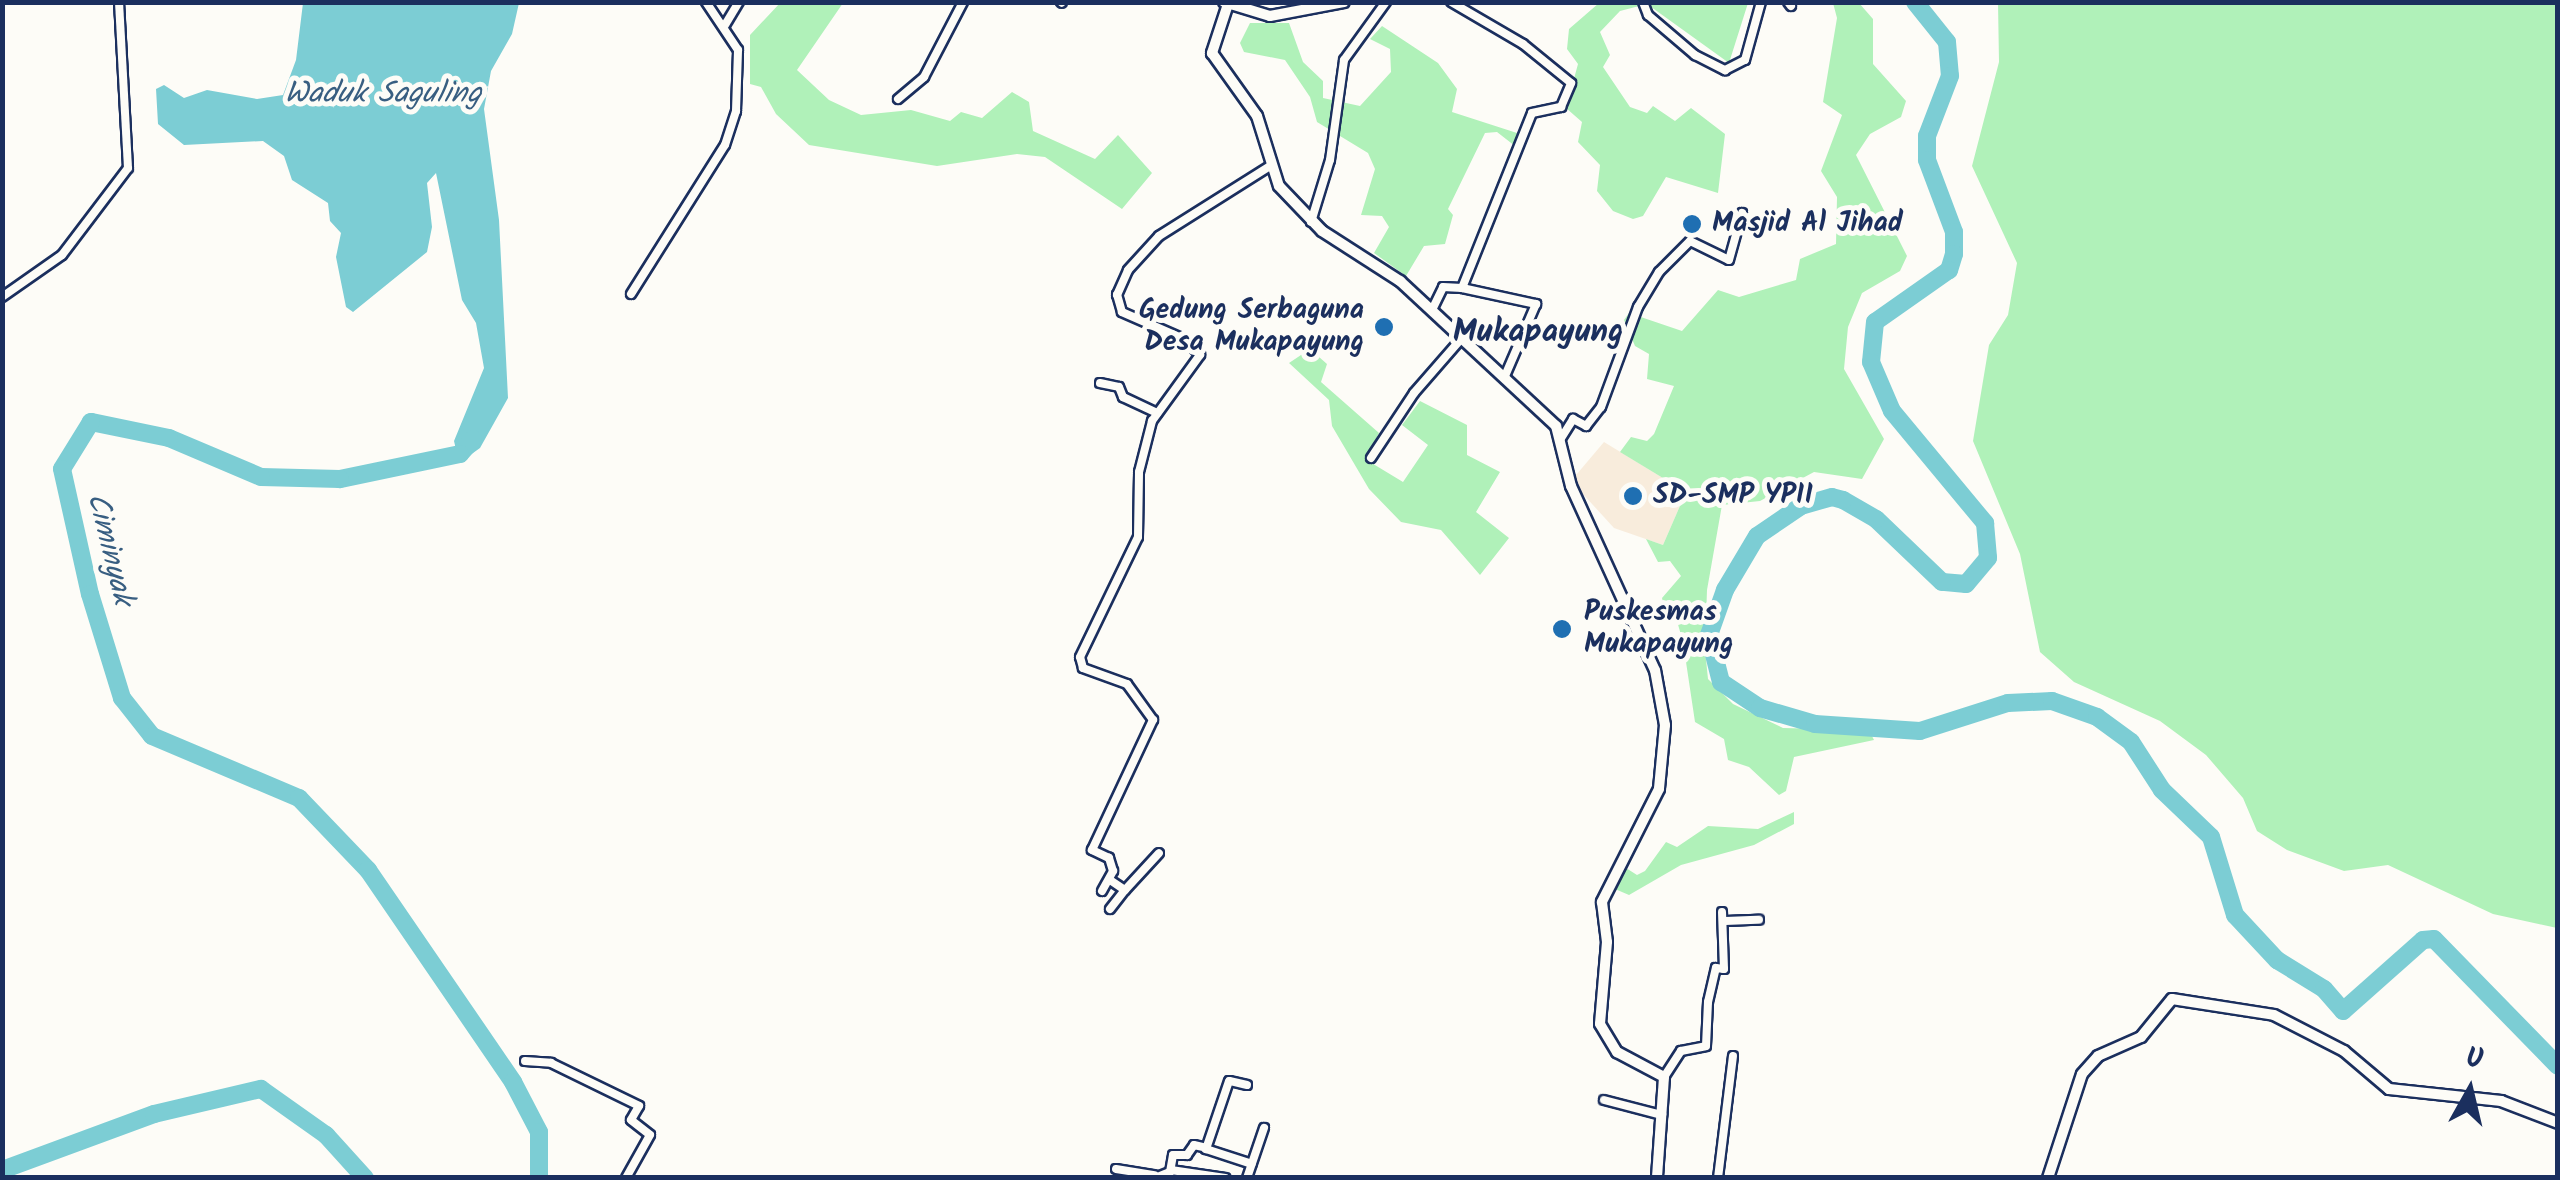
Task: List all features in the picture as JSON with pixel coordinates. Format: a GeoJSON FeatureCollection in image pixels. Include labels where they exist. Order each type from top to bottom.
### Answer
{"type":"FeatureCollection","features":[{"type":"Feature","properties":{"kind":"street"},"geometry":{"type":"LineString","coordinates":[[2,296],[62,255],[128,168],[119,2]]}},
{"type":"Feature","properties":{"kind":"street"},"geometry":{"type":"LineString","coordinates":[[631,294],[725,146],[740,84],[738,50],[725,25],[706,2]]}},
{"type":"Feature","properties":{"kind":"street"},"geometry":{"type":"LineString","coordinates":[[725,25],[739,2]]}},
{"type":"Feature","properties":{"kind":"street"},"geometry":{"type":"LineString","coordinates":[[898,98],[924,76],[963,2]]}},
{"type":"Feature","properties":{"kind":"street"},"geometry":{"type":"LineString","coordinates":[[1344,2],[1270,16],[1226,3],[1212,53],[1257,116],[1270,166],[1292,205],[1432,310],[1548,417],[1560,440],[1571,486],[1664,702],[1655,803],[1602,902],[1607,942],[1600,1024],[1617,1052],[1664,1076]]}},
{"type":"Feature","properties":{"kind":"street"},"geometry":{"type":"LineString","coordinates":[[1310,222],[1330,160],[1344,60],[1386,2]]}},
{"type":"Feature","properties":{"kind":"street"},"geometry":{"type":"LineString","coordinates":[[1451,2],[1571,78],[1561,107],[1532,113],[1462,288]]}},
{"type":"Feature","properties":{"kind":"street"},"geometry":{"type":"LineString","coordinates":[[1642,2],[1695,55],[1726,70],[1745,60],[1761,2]]}},
{"type":"Feature","properties":{"kind":"street"},"geometry":{"type":"LineString","coordinates":[[1102,891],[1110,880],[1110,858],[1092,850],[1153,720],[1127,684],[1083,668],[1080,657],[1138,537],[1140,472],[1157,413],[1200,352],[1122,312],[1116,300],[1121,285],[1159,236],[1270,166]]}},
{"type":"Feature","properties":{"kind":"street"},"geometry":{"type":"LineString","coordinates":[[1560,440],[1573,419],[1586,426],[1601,407],[1638,307],[1658,272],[1690,241],[1729,260],[1742,213]]}},
{"type":"Feature","properties":{"kind":"street"},"geometry":{"type":"LineString","coordinates":[[1432,310],[1443,287],[1536,304],[1505,376]]}},
{"type":"Feature","properties":{"kind":"street"},"geometry":{"type":"LineString","coordinates":[[1371,458],[1414,393],[1462,338]]}},
{"type":"Feature","properties":{"kind":"street"},"geometry":{"type":"LineString","coordinates":[[1100,383],[1119,387],[1124,397],[1157,413]]}},
{"type":"Feature","properties":{"kind":"street"},"geometry":{"type":"LineString","coordinates":[[1110,909],[1159,853]]}},
{"type":"Feature","properties":{"kind":"street"},"geometry":{"type":"LineString","coordinates":[[1110,880],[1125,890]]}},
{"type":"Feature","properties":{"kind":"street"},"geometry":{"type":"LineString","coordinates":[[1657,1178],[1664,1076],[1681,1052],[1706,1046],[1708,1002],[1716,968],[1724,969],[1723,917],[1759,920]]}},
{"type":"Feature","properties":{"kind":"street"},"geometry":{"type":"LineString","coordinates":[[2048,1178],[2082,1074],[2098,1056],[2138,1039],[2172,999],[2292,1023],[2344,1051],[2389,1089],[2501,1100],[2558,1123]]}},
{"type":"Feature","properties":{"kind":"street"},"geometry":{"type":"LineString","coordinates":[[1718,1178],[1734,1056]]}},
{"type":"Feature","properties":{"kind":"street"},"geometry":{"type":"LineString","coordinates":[[525,1061],[550,1063],[639,1106],[631,1120],[650,1135],[626,1178]]}},
{"type":"Feature","properties":{"kind":"street"},"geometry":{"type":"LineString","coordinates":[[1207,1148],[1229,1081],[1247,1086]]}},
{"type":"Feature","properties":{"kind":"street"},"geometry":{"type":"LineString","coordinates":[[1604,1100],[1662,1115]]}},
{"type":"Feature","properties":{"kind":"street"},"geometry":{"type":"LineString","coordinates":[[1248,1178],[1264,1128]]}},
{"type":"Feature","properties":{"kind":"street"},"geometry":{"type":"LineString","coordinates":[[1170,1170],[1172,1155],[1186,1156],[1194,1145],[1252,1164]]}},
{"type":"Feature","properties":{"kind":"street"},"geometry":{"type":"LineString","coordinates":[[1116,1169],[1155,1176],[1170,1170],[1225,1178]]}},
{"type":"Feature","properties":{"kind":"shaded area","name":"SD-SMP YPII"},"geometry":{"type":"Polygon","coordinates":[[[1604,442],[1686,492],[1663,545],[1614,528],[1571,481],[1604,442]]]}},
{"type":"Feature","properties":{"kind":"green space"},"geometry":{"type":"Polygon","coordinates":[[[781,2],[843,3],[797,70],[829,100],[861,115],[911,110],[950,121],[961,112],[982,118],[1012,92],[1029,102],[1033,131],[1095,159],[1118,135],[1152,173],[1122,209],[1045,157],[1017,154],[937,166],[809,145],[776,114],[761,87],[750,84],[750,35],[781,2]]]}},
{"type":"Feature","properties":{"kind":"green space"},"geometry":{"type":"Polygon","coordinates":[[[1599,3],[1748,3],[1729,63],[1647,4],[1620,11],[1600,32],[1610,55],[1603,67],[1630,107],[1647,113],[1653,106],[1675,121],[1691,108],[1725,134],[1718,193],[1666,177],[1643,216],[1633,219],[1613,211],[1597,191],[1600,165],[1578,142],[1582,122],[1566,108],[1578,64],[1567,49],[1569,29],[1599,3]]]}},
{"type":"Feature","properties":{"kind":"green space"},"geometry":{"type":"Polygon","coordinates":[[[1833,3],[1859,3],[1873,19],[1873,64],[1906,101],[1901,117],[1870,134],[1856,155],[1907,256],[1900,271],[1862,293],[1848,327],[1844,369],[1884,439],[1862,479],[1814,472],[1760,501],[1722,505],[1707,590],[1705,650],[1708,679],[1733,704],[1783,728],[1869,730],[1874,740],[1794,757],[1786,791],[1779,795],[1749,767],[1728,760],[1724,739],[1695,722],[1683,642],[1675,614],[1665,611],[1662,598],[1681,576],[1670,561],[1658,562],[1646,539],[1663,545],[1686,492],[1620,452],[1631,437],[1647,441],[1654,434],[1674,386],[1647,379],[1649,354],[1635,346],[1624,320],[1629,313],[1682,331],[1718,290],[1739,297],[1796,280],[1800,259],[1836,244],[1837,197],[1821,171],[1842,115],[1823,102],[1837,18],[1833,3]]]}},
{"type":"Feature","properties":{"kind":"green space"},"geometry":{"type":"Polygon","coordinates":[[[1998,3],[2557,3],[2557,928],[2493,914],[2388,865],[2344,871],[2287,850],[2257,831],[2243,798],[2206,755],[2160,721],[2074,682],[2040,652],[2020,554],[1973,441],[1989,345],[2008,315],[2017,263],[1972,166],[1999,62],[1998,3]]]}},
{"type":"Feature","properties":{"kind":"green space"},"geometry":{"type":"Polygon","coordinates":[[[1250,23],[1289,23],[1303,62],[1323,81],[1323,98],[1360,106],[1391,72],[1390,49],[1370,39],[1382,26],[1438,63],[1457,89],[1452,112],[1517,133],[1515,146],[1497,132],[1485,133],[1448,209],[1453,215],[1445,244],[1424,246],[1406,276],[1374,253],[1389,227],[1382,216],[1361,215],[1375,169],[1368,153],[1317,122],[1310,97],[1285,60],[1244,52],[1240,43],[1250,23]]]}},
{"type":"Feature","properties":{"kind":"green space"},"geometry":{"type":"Polygon","coordinates":[[[1310,349],[1327,364],[1321,382],[1379,433],[1365,459],[1403,482],[1428,445],[1402,425],[1420,401],[1467,425],[1467,455],[1500,472],[1476,512],[1509,538],[1480,575],[1441,530],[1401,522],[1369,489],[1332,426],[1329,400],[1289,363],[1310,349]]]}},
{"type":"Feature","properties":{"kind":"green space"},"geometry":{"type":"Polygon","coordinates":[[[1794,812],[1794,824],[1754,845],[1681,865],[1629,895],[1615,889],[1626,868],[1637,875],[1645,871],[1666,842],[1677,847],[1708,826],[1758,829],[1794,812]]]}},
{"type":"Feature","properties":{"kind":"water","name":"Waduk Saguling"},"geometry":{"type":"Polygon","coordinates":[[[303,3],[519,3],[512,34],[491,71],[484,109],[499,220],[508,398],[480,448],[466,458],[458,458],[454,441],[484,368],[476,323],[462,300],[436,173],[427,183],[432,227],[427,252],[353,312],[346,307],[336,257],[341,233],[330,221],[328,203],[292,180],[284,156],[263,141],[184,145],[158,124],[156,89],[164,85],[184,98],[207,90],[257,99],[283,95],[296,60],[303,3]]]}},
{"type":"Feature","properties":{"kind":"waterway"},"geometry":{"type":"LineString","coordinates":[[1915,2],[1947,42],[1950,76],[1927,136],[1927,160],[1954,232],[1954,254],[1949,270],[1875,322],[1871,362],[1892,411],[1985,523],[1988,558],[1966,584],[1942,582],[1876,519],[1843,500],[1832,497],[1801,506],[1757,536],[1725,590],[1709,635],[1721,682],[1760,708],[1815,724],[1920,731],[2008,703],[2052,701],[2097,717],[2131,742],[2162,790],[2211,837],[2235,915],[2277,960],[2324,989],[2343,1011],[2423,940],[2434,939],[2558,1066]]}},
{"type":"Feature","properties":{"kind":"waterway","name":"Ciminyak"},"geometry":{"type":"LineString","coordinates":[[473,439],[460,454],[340,479],[261,477],[169,438],[91,422],[62,469],[90,594],[122,698],[152,736],[299,798],[368,870],[513,1082],[539,1132],[539,1178]]}},
{"type":"Feature","properties":{"kind":"waterway","name":"Ciminyak"},"geometry":{"type":"LineString","coordinates":[[2,1170],[154,1114],[261,1089],[326,1135],[365,1178]]}},
{"type":"Feature","properties":{"kind":"place","name":"Masjid Al Jihad"},"geometry":{"type":"Point","coordinates":[1692,224]}},
{"type":"Feature","properties":{"kind":"place","name":"Gedung Serbaguna Desa Mukapayung"},"geometry":{"type":"Point","coordinates":[1384,327]}},
{"type":"Feature","properties":{"kind":"place","name":"SD-SMP YPII"},"geometry":{"type":"Point","coordinates":[1633,496]}},
{"type":"Feature","properties":{"kind":"place","name":"Puskesmas Mukapayung"},"geometry":{"type":"Point","coordinates":[1562,629]}},
{"type":"Feature","properties":{"kind":"district","name":"Mukapayung"},"geometry":{"type":"Point","coordinates":[1538,333]}}]}
